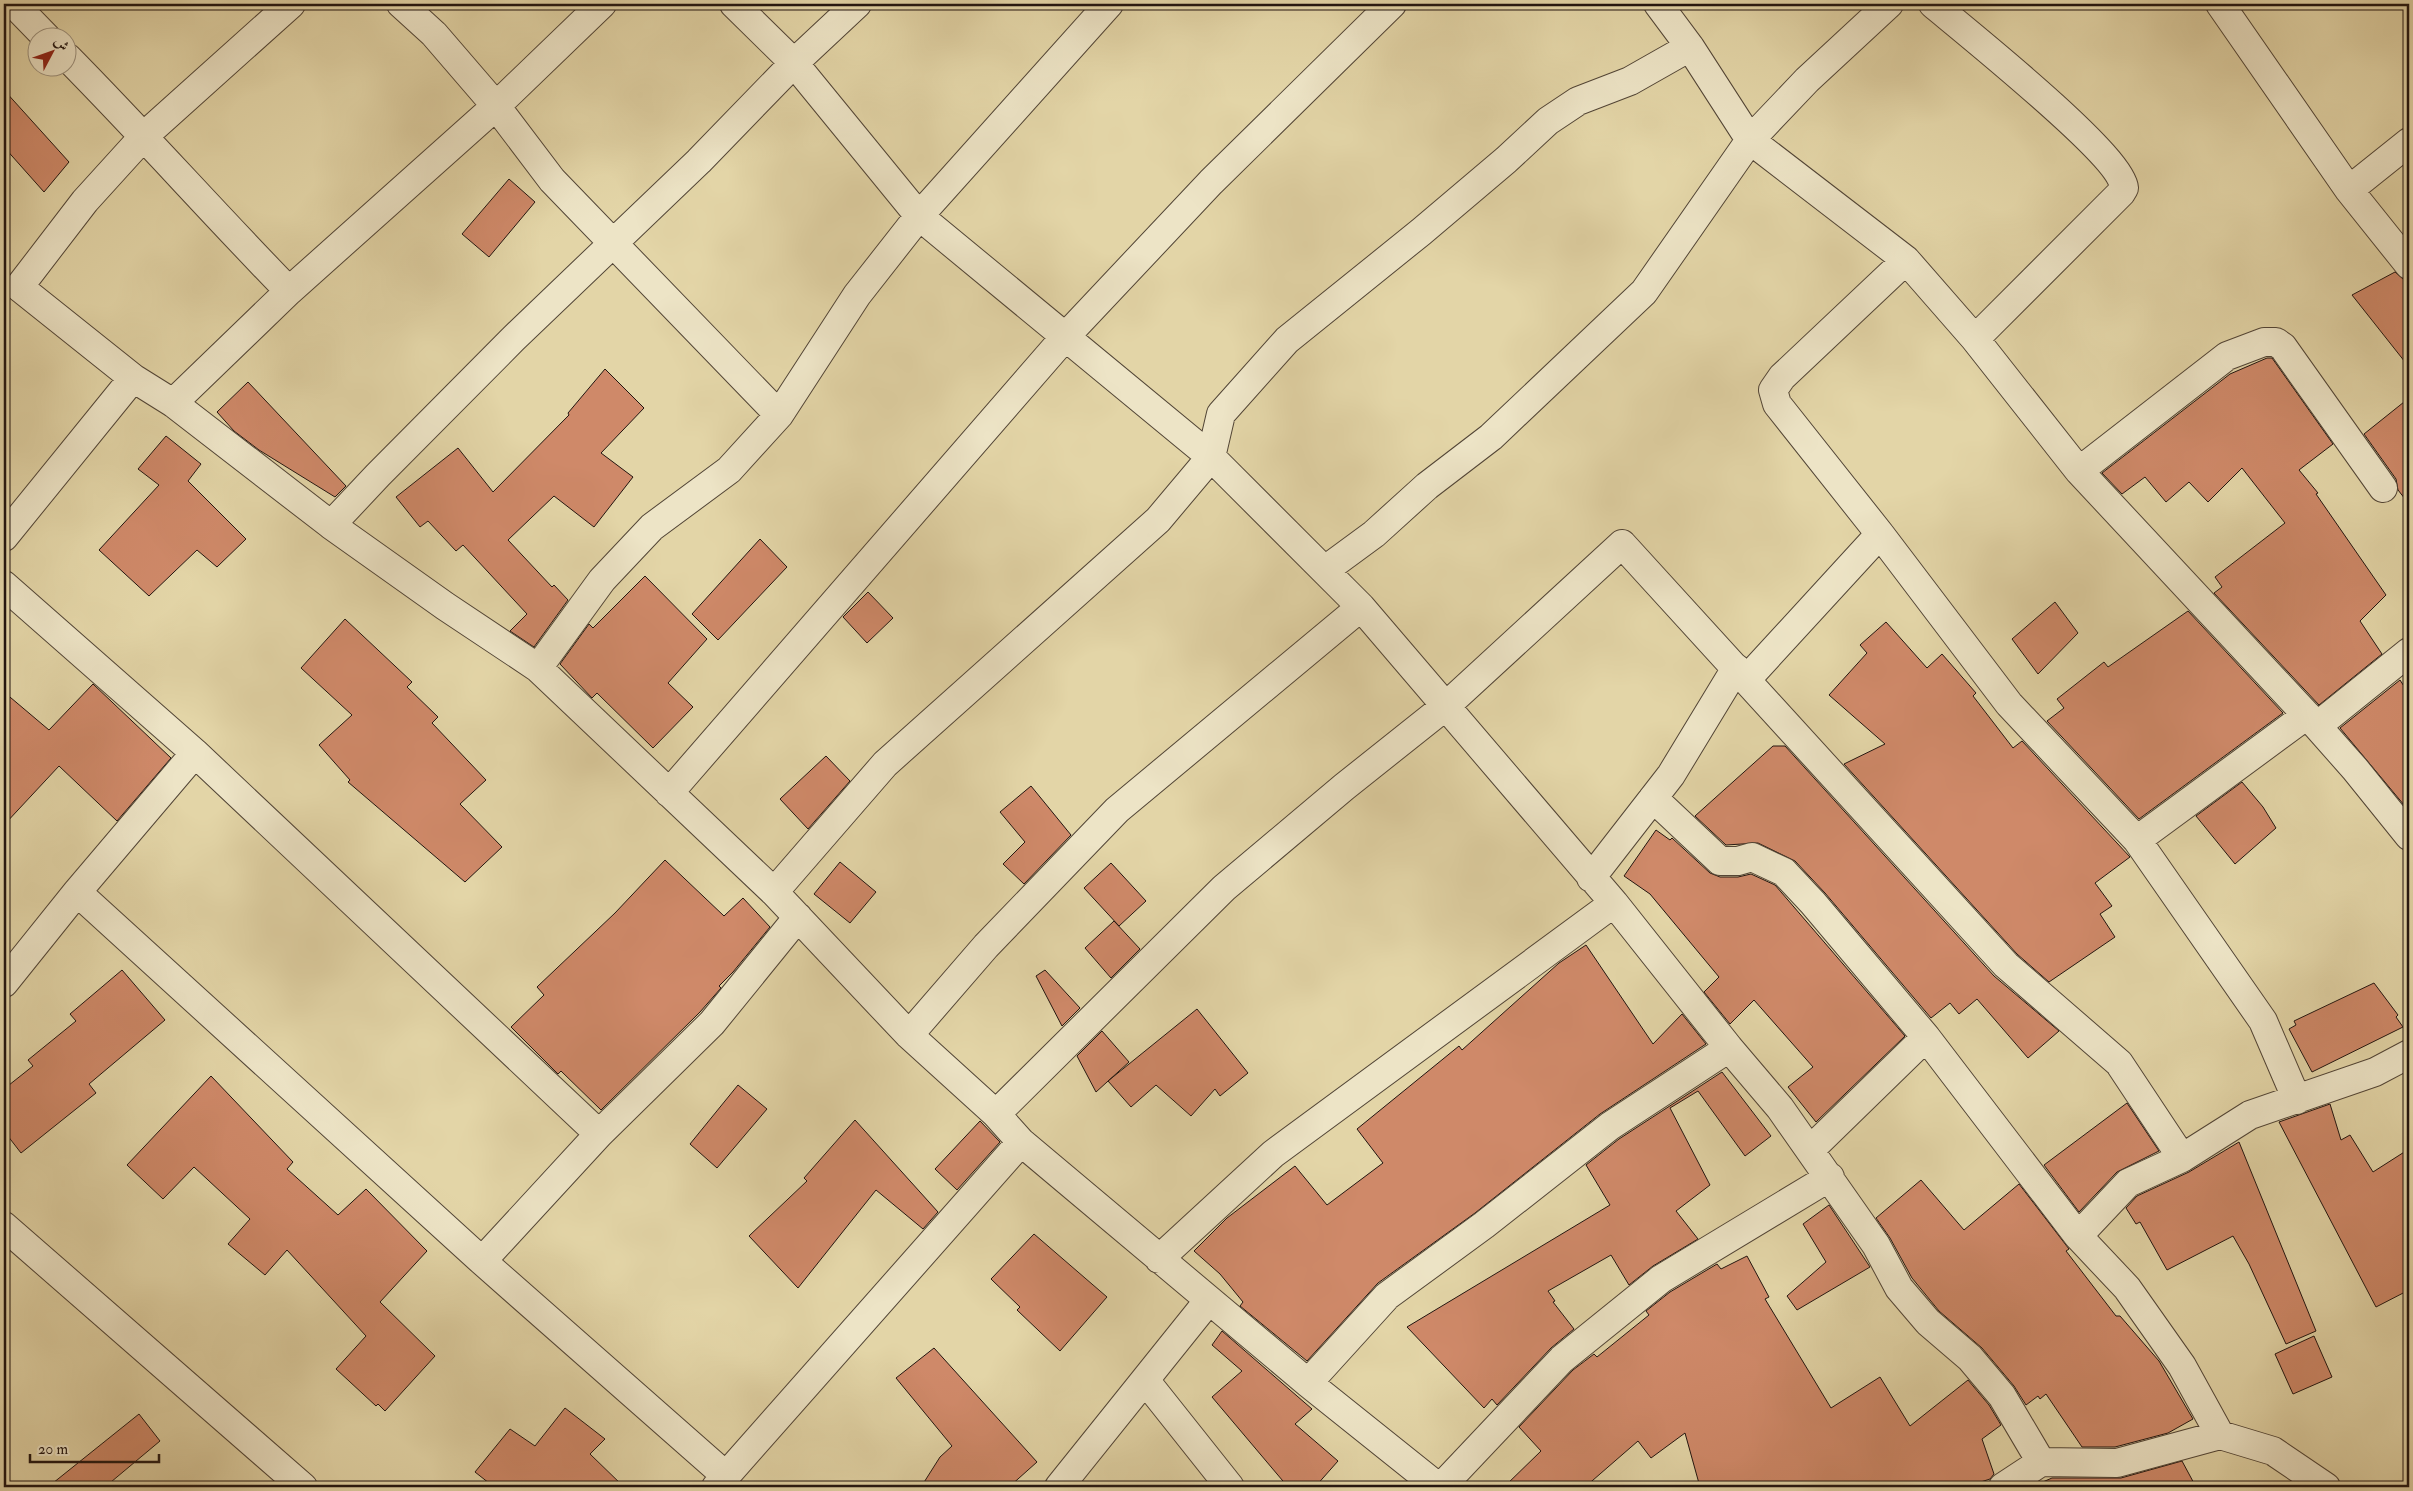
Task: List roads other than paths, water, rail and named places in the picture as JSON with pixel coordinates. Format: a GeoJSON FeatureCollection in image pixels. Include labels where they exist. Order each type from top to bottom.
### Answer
{"type":"FeatureCollection","features":[{"type":"Feature","properties":{"kind":"street"},"geometry":{"type":"LineString","coordinates":[[14,4],[37,28]]}},
{"type":"Feature","properties":{"kind":"street"},"geometry":{"type":"LineString","coordinates":[[291,4],[144,136],[11,282],[133,378],[173,403],[331,526],[444,606],[538,668],[774,892],[909,1035],[996,1114],[1021,1142],[1308,1383],[1439,1487],[1562,1359],[1661,1279],[1830,1177]]}},
{"type":"Feature","properties":{"kind":"street"},"geometry":{"type":"LineString","coordinates":[[401,4],[434,34],[496,106],[552,180],[779,415]]}},
{"type":"Feature","properties":{"kind":"street"},"geometry":{"type":"LineString","coordinates":[[173,403],[289,291],[496,106],[602,4]]}},
{"type":"Feature","properties":{"kind":"street"},"geometry":{"type":"LineString","coordinates":[[734,4],[794,62],[920,216],[1211,457],[1361,607],[1447,705],[1465,731],[1614,903],[1729,1048],[1780,1108],[1876,1245],[1899,1288],[1928,1322],[1970,1358],[2002,1396],[2040,1462]]}},
{"type":"Feature","properties":{"kind":"street"},"geometry":{"type":"LineString","coordinates":[[331,526],[378,475],[506,345],[699,161],[794,62],[857,4]]}},
{"type":"Feature","properties":{"kind":"street"},"geometry":{"type":"LineString","coordinates":[[538,668],[602,580],[652,527],[729,470],[779,415],[857,295],[920,216],[1109,4]]}},
{"type":"Feature","properties":{"kind":"street"},"geometry":{"type":"LineString","coordinates":[[669,793],[1065,338],[1211,182],[1392,4]]}},
{"type":"Feature","properties":{"kind":"street"},"geometry":{"type":"LineString","coordinates":[[1658,4],[1690,47],[1750,140],[1906,260],[1975,339],[2079,470],[2356,769],[2409,836]]}},
{"type":"Feature","properties":{"kind":"street"},"geometry":{"type":"LineString","coordinates":[[1325,570],[1374,534],[1427,486],[1490,437],[1644,292],[1750,140],[1807,80],[1889,4]]}},
{"type":"Feature","properties":{"kind":"street"},"geometry":{"type":"LineString","coordinates":[[1933,4],[2011,68],[2105,156],[2124,182],[2124,188],[2120,193],[1975,339]]}},
{"type":"Feature","properties":{"kind":"street"},"geometry":{"type":"LineString","coordinates":[[2220,4],[2349,190],[2409,265]]}},
{"type":"Feature","properties":{"kind":"street"},"geometry":{"type":"LineString","coordinates":[[774,892],[885,764],[1158,520],[1211,457],[1221,414],[1287,340],[1421,232],[1506,160],[1548,120],[1578,101],[1630,82],[1690,47]]}},
{"type":"Feature","properties":{"kind":"street"},"geometry":{"type":"LineString","coordinates":[[78,68],[144,136],[212,212],[289,291]]}},
{"type":"Feature","properties":{"kind":"street"},"geometry":{"type":"LineString","coordinates":[[2349,190],[2409,142]]}},
{"type":"Feature","properties":{"kind":"street"},"geometry":{"type":"LineString","coordinates":[[1906,260],[1782,377],[1773,390],[1777,404],[1880,534],[2008,704],[2137,840],[2262,1021],[2297,1100]]}},
{"type":"Feature","properties":{"kind":"street"},"geometry":{"type":"LineString","coordinates":[[2079,470],[2227,356],[2264,342],[2276,342],[2283,347],[2383,488]]}},
{"type":"Feature","properties":{"kind":"street"},"geometry":{"type":"LineString","coordinates":[[4,537],[133,378]]}},
{"type":"Feature","properties":{"kind":"street"},"geometry":{"type":"LineString","coordinates":[[1591,878],[1671,775],[1741,674],[1880,534]]}},
{"type":"Feature","properties":{"kind":"street"},"geometry":{"type":"LineString","coordinates":[[996,1114],[1224,888],[1344,787],[1447,705],[1622,544],[2006,965],[2119,1063],[2182,1158]]}},
{"type":"Feature","properties":{"kind":"street"},"geometry":{"type":"LineString","coordinates":[[4,585],[195,752],[599,1134]]}},
{"type":"Feature","properties":{"kind":"street"},"geometry":{"type":"LineString","coordinates":[[909,1035],[986,946],[1117,810],[1361,607]]}},
{"type":"Feature","properties":{"kind":"street"},"geometry":{"type":"LineString","coordinates":[[2137,840],[2312,721],[2409,652]]}},
{"type":"Feature","properties":{"kind":"street"},"geometry":{"type":"LineString","coordinates":[[4,983],[77,892],[195,752]]}},
{"type":"Feature","properties":{"kind":"street"},"geometry":{"type":"LineString","coordinates":[[1653,798],[1720,861],[1752,857],[1784,872],[1813,903],[1926,1037],[2078,1236],[2127,1288],[2182,1366],[2220,1435]]}},
{"type":"Feature","properties":{"kind":"street"},"geometry":{"type":"LineString","coordinates":[[77,892],[721,1481],[1021,1142]]}},
{"type":"Feature","properties":{"kind":"street"},"geometry":{"type":"LineString","coordinates":[[1159,1259],[1273,1154],[1614,903]]}},
{"type":"Feature","properties":{"kind":"street"},"geometry":{"type":"LineString","coordinates":[[482,1261],[599,1134],[712,1023],[798,917]]}},
{"type":"Feature","properties":{"kind":"street"},"geometry":{"type":"LineString","coordinates":[[1810,1150],[1926,1037]]}},
{"type":"Feature","properties":{"kind":"street"},"geometry":{"type":"LineString","coordinates":[[1308,1383],[1387,1296],[1484,1224],[1610,1126],[1729,1048]]}},
{"type":"Feature","properties":{"kind":"street"},"geometry":{"type":"LineString","coordinates":[[2078,1236],[2128,1183],[2182,1158],[2250,1115],[2375,1072],[2409,1054]]}},
{"type":"Feature","properties":{"kind":"street"},"geometry":{"type":"LineString","coordinates":[[4,1226],[303,1487]]}},
{"type":"Feature","properties":{"kind":"street"},"geometry":{"type":"LineString","coordinates":[[1059,1487],[1209,1300]]}},
{"type":"Feature","properties":{"kind":"street"},"geometry":{"type":"LineString","coordinates":[[1145,1380],[1230,1487]]}},
{"type":"Feature","properties":{"kind":"street"},"geometry":{"type":"LineString","coordinates":[[2003,1487],[2040,1462],[2117,1463],[2220,1435],[2273,1451],[2326,1487]]}}]}
